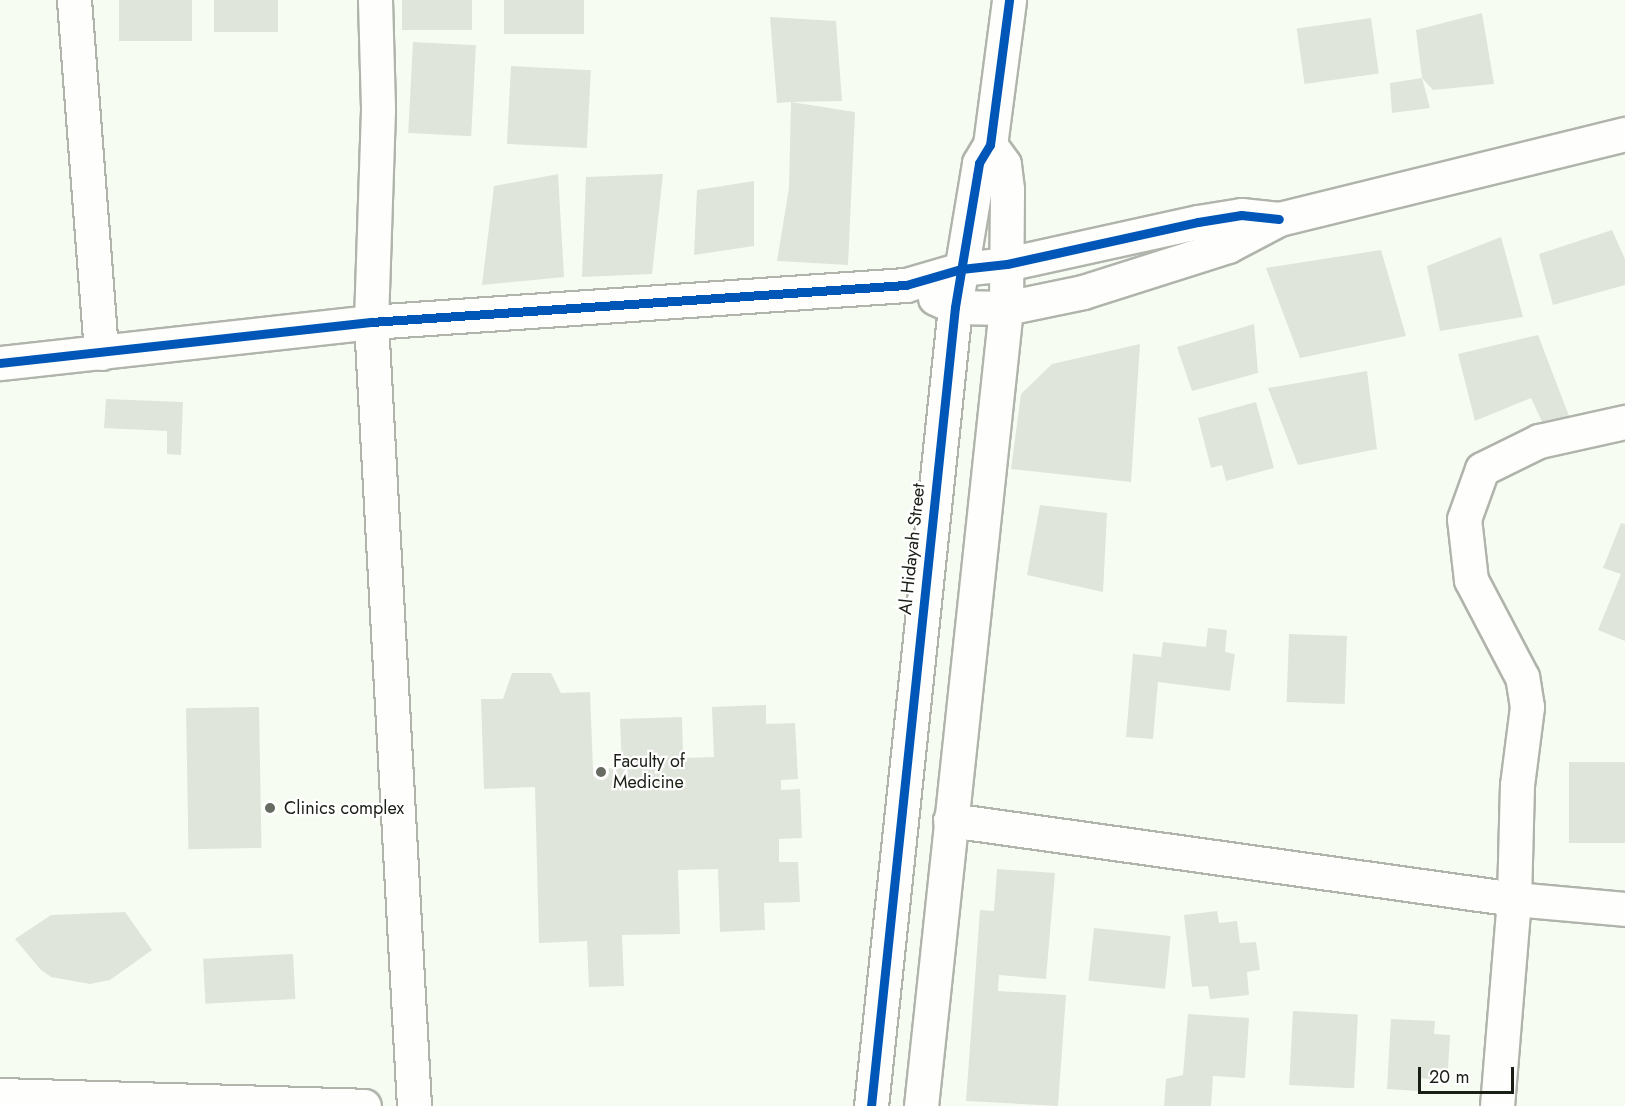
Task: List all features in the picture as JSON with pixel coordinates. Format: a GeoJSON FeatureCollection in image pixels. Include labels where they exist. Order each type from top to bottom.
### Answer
{"type":"FeatureCollection","features":[{"type":"Feature","properties":{"kind":"street"},"geometry":{"type":"LineString","coordinates":[[74,0],[101,353]]}},
{"type":"Feature","properties":{"kind":"street"},"geometry":{"type":"LineString","coordinates":[[375,0],[378,110],[371,322],[414,1106]]}},
{"type":"Feature","properties":{"kind":"street","name":"Al Hidayah Street"},"geometry":{"type":"LineString","coordinates":[[871,1106],[956,307],[979,163],[990,145],[1009,0]]}},
{"type":"Feature","properties":{"kind":"street"},"geometry":{"type":"LineString","coordinates":[[906,285],[956,307],[1006,308],[1083,292],[1228,246],[1279,219],[1625,134]]}},
{"type":"Feature","properties":{"kind":"street"},"geometry":{"type":"LineString","coordinates":[[921,1106],[1006,308],[1007,189],[1004,165],[990,145]]}},
{"type":"Feature","properties":{"kind":"street"},"geometry":{"type":"LineString","coordinates":[[0,363],[371,322],[906,285],[961,269],[1007,264],[1197,222],[1241,215],[1279,219]]}},
{"type":"Feature","properties":{"kind":"street"},"geometry":{"type":"LineString","coordinates":[[1497,1106],[1514,899],[1517,784],[1527,707],[1522,677],[1471,580],[1464,519],[1482,469],[1539,441],[1625,422]]}},
{"type":"Feature","properties":{"kind":"street"},"geometry":{"type":"LineString","coordinates":[[950,820],[1514,899],[1625,909]]}},
{"type":"Feature","properties":{"kind":"street"},"geometry":{"type":"LineString","coordinates":[[0,1095],[364,1106]]}},
{"type":"Feature","properties":{"kind":"building"},"geometry":{"type":"Polygon","coordinates":[[[119,0],[192,0],[192,41],[119,41],[119,0]]]}},
{"type":"Feature","properties":{"kind":"building"},"geometry":{"type":"Polygon","coordinates":[[[214,0],[278,0],[278,32],[214,32],[214,0]]]}},
{"type":"Feature","properties":{"kind":"building"},"geometry":{"type":"Polygon","coordinates":[[[402,0],[472,0],[472,30],[402,30],[402,0]]]}},
{"type":"Feature","properties":{"kind":"building"},"geometry":{"type":"Polygon","coordinates":[[[504,0],[584,0],[584,34],[504,34],[504,0]]]}},
{"type":"Feature","properties":{"kind":"building"},"geometry":{"type":"Polygon","coordinates":[[[1482,13],[1494,84],[1433,90],[1422,78],[1416,30],[1482,13]]]}},
{"type":"Feature","properties":{"kind":"building"},"geometry":{"type":"Polygon","coordinates":[[[770,17],[836,21],[842,101],[777,103],[770,17]]]}},
{"type":"Feature","properties":{"kind":"building"},"geometry":{"type":"Polygon","coordinates":[[[1371,18],[1379,73],[1305,84],[1297,28],[1371,18]]]}},
{"type":"Feature","properties":{"kind":"building"},"geometry":{"type":"Polygon","coordinates":[[[413,42],[476,45],[471,136],[408,133],[413,42]]]}},
{"type":"Feature","properties":{"kind":"building"},"geometry":{"type":"Polygon","coordinates":[[[511,66],[591,70],[587,148],[507,144],[511,66]]]}},
{"type":"Feature","properties":{"kind":"building"},"geometry":{"type":"Polygon","coordinates":[[[1422,78],[1430,108],[1392,113],[1390,83],[1422,78]]]}},
{"type":"Feature","properties":{"kind":"building"},"geometry":{"type":"Polygon","coordinates":[[[791,102],[855,112],[848,265],[777,261],[789,188],[791,102]]]}},
{"type":"Feature","properties":{"kind":"building"},"geometry":{"type":"Polygon","coordinates":[[[558,174],[564,277],[482,285],[494,186],[558,174]]]}},
{"type":"Feature","properties":{"kind":"building"},"geometry":{"type":"Polygon","coordinates":[[[663,174],[652,274],[582,277],[586,177],[663,174]]]}},
{"type":"Feature","properties":{"kind":"building"},"geometry":{"type":"Polygon","coordinates":[[[754,181],[754,246],[694,255],[697,190],[754,181]]]}},
{"type":"Feature","properties":{"kind":"building"},"geometry":{"type":"Polygon","coordinates":[[[1612,230],[1625,259],[1625,285],[1553,305],[1539,254],[1612,230]]]}},
{"type":"Feature","properties":{"kind":"building"},"geometry":{"type":"Polygon","coordinates":[[[1501,237],[1523,317],[1440,331],[1427,266],[1501,237]]]}},
{"type":"Feature","properties":{"kind":"building"},"geometry":{"type":"Polygon","coordinates":[[[1381,250],[1406,336],[1300,358],[1266,268],[1381,250]]]}},
{"type":"Feature","properties":{"kind":"building"},"geometry":{"type":"Polygon","coordinates":[[[1254,324],[1258,373],[1192,391],[1177,347],[1254,324]]]}},
{"type":"Feature","properties":{"kind":"building"},"geometry":{"type":"Polygon","coordinates":[[[1538,335],[1571,421],[1544,426],[1531,398],[1475,421],[1458,354],[1538,335]]]}},
{"type":"Feature","properties":{"kind":"building"},"geometry":{"type":"Polygon","coordinates":[[[1140,344],[1131,482],[1011,469],[1021,394],[1052,364],[1140,344]]]}},
{"type":"Feature","properties":{"kind":"building"},"geometry":{"type":"Polygon","coordinates":[[[1367,371],[1377,449],[1298,465],[1268,388],[1367,371]]]}},
{"type":"Feature","properties":{"kind":"building"},"geometry":{"type":"Polygon","coordinates":[[[106,399],[183,402],[181,455],[167,454],[167,431],[104,428],[106,399]]]}},
{"type":"Feature","properties":{"kind":"building"},"geometry":{"type":"Polygon","coordinates":[[[1256,402],[1274,468],[1226,481],[1222,465],[1211,468],[1198,418],[1256,402]]]}},
{"type":"Feature","properties":{"kind":"building"},"geometry":{"type":"Polygon","coordinates":[[[1040,505],[1107,513],[1103,592],[1027,575],[1040,505]]]}},
{"type":"Feature","properties":{"kind":"building"},"geometry":{"type":"Polygon","coordinates":[[[1621,523],[1625,524],[1625,641],[1598,630],[1621,574],[1603,568],[1621,523]]]}},
{"type":"Feature","properties":{"kind":"building"},"geometry":{"type":"Polygon","coordinates":[[[1208,628],[1227,630],[1225,652],[1235,654],[1230,691],[1158,682],[1153,739],[1126,737],[1133,654],[1161,657],[1163,642],[1206,647],[1208,628]]]}},
{"type":"Feature","properties":{"kind":"building"},"geometry":{"type":"Polygon","coordinates":[[[1289,634],[1347,636],[1345,704],[1287,702],[1289,634]]]}},
{"type":"Feature","properties":{"kind":"building"},"geometry":{"type":"Polygon","coordinates":[[[512,673],[551,673],[561,693],[590,692],[593,769],[622,768],[620,719],[682,717],[683,758],[714,757],[712,707],[766,705],[766,724],[795,723],[798,779],[781,780],[781,790],[800,789],[802,838],[779,839],[779,862],[798,862],[800,902],[764,903],[765,930],[720,932],[718,869],[678,870],[680,934],[622,935],[624,986],[589,987],[587,941],[539,943],[535,787],[484,789],[481,699],[503,699],[512,673]]]}},
{"type":"Feature","properties":{"kind":"building"},"geometry":{"type":"Polygon","coordinates":[[[259,707],[261,848],[188,849],[186,708],[259,707]]]}},
{"type":"Feature","properties":{"kind":"building"},"geometry":{"type":"Polygon","coordinates":[[[1569,762],[1625,762],[1625,843],[1569,843],[1569,762]]]}},
{"type":"Feature","properties":{"kind":"building"},"geometry":{"type":"Polygon","coordinates":[[[997,869],[1055,873],[1046,979],[999,975],[998,991],[1066,995],[1058,1106],[966,1101],[980,910],[994,911],[997,869]]]}},
{"type":"Feature","properties":{"kind":"building"},"geometry":{"type":"Polygon","coordinates":[[[1217,911],[1219,923],[1237,921],[1240,943],[1256,942],[1260,970],[1247,972],[1249,995],[1210,999],[1208,986],[1192,987],[1184,915],[1217,911]]]}},
{"type":"Feature","properties":{"kind":"building"},"geometry":{"type":"Polygon","coordinates":[[[125,912],[152,950],[110,980],[90,984],[51,977],[40,969],[15,939],[51,915],[125,912]]]}},
{"type":"Feature","properties":{"kind":"building"},"geometry":{"type":"Polygon","coordinates":[[[1094,928],[1171,936],[1165,989],[1088,981],[1094,928]]]}},
{"type":"Feature","properties":{"kind":"building"},"geometry":{"type":"Polygon","coordinates":[[[293,954],[295,999],[205,1004],[203,959],[293,954]]]}},
{"type":"Feature","properties":{"kind":"building"},"geometry":{"type":"Polygon","coordinates":[[[1293,1011],[1358,1014],[1354,1088],[1289,1085],[1293,1011]]]}},
{"type":"Feature","properties":{"kind":"building"},"geometry":{"type":"Polygon","coordinates":[[[1188,1014],[1249,1018],[1245,1078],[1213,1076],[1211,1106],[1164,1106],[1166,1079],[1183,1075],[1188,1014]]]}},
{"type":"Feature","properties":{"kind":"building"},"geometry":{"type":"Polygon","coordinates":[[[1391,1019],[1435,1021],[1434,1034],[1450,1035],[1448,1069],[1431,1068],[1430,1079],[1418,1078],[1418,1091],[1387,1089],[1391,1019]]]}},
{"type":"Feature","properties":{"kind":"cycle path"},"geometry":{"type":"LineString","coordinates":[[871,1106],[955,307],[979,163],[990,145],[1009,0]]}},
{"type":"Feature","properties":{"kind":"cycle path"},"geometry":{"type":"LineString","coordinates":[[0,363],[371,322],[906,285],[961,269],[1007,264],[1198,222],[1241,215],[1279,219]]}},
{"type":"Feature","properties":{"kind":"place","name":"Faculty of Medicine"},"geometry":{"type":"Point","coordinates":[601,772]}},
{"type":"Feature","properties":{"kind":"place","name":"Clinics complex"},"geometry":{"type":"Point","coordinates":[270,808]}}]}
